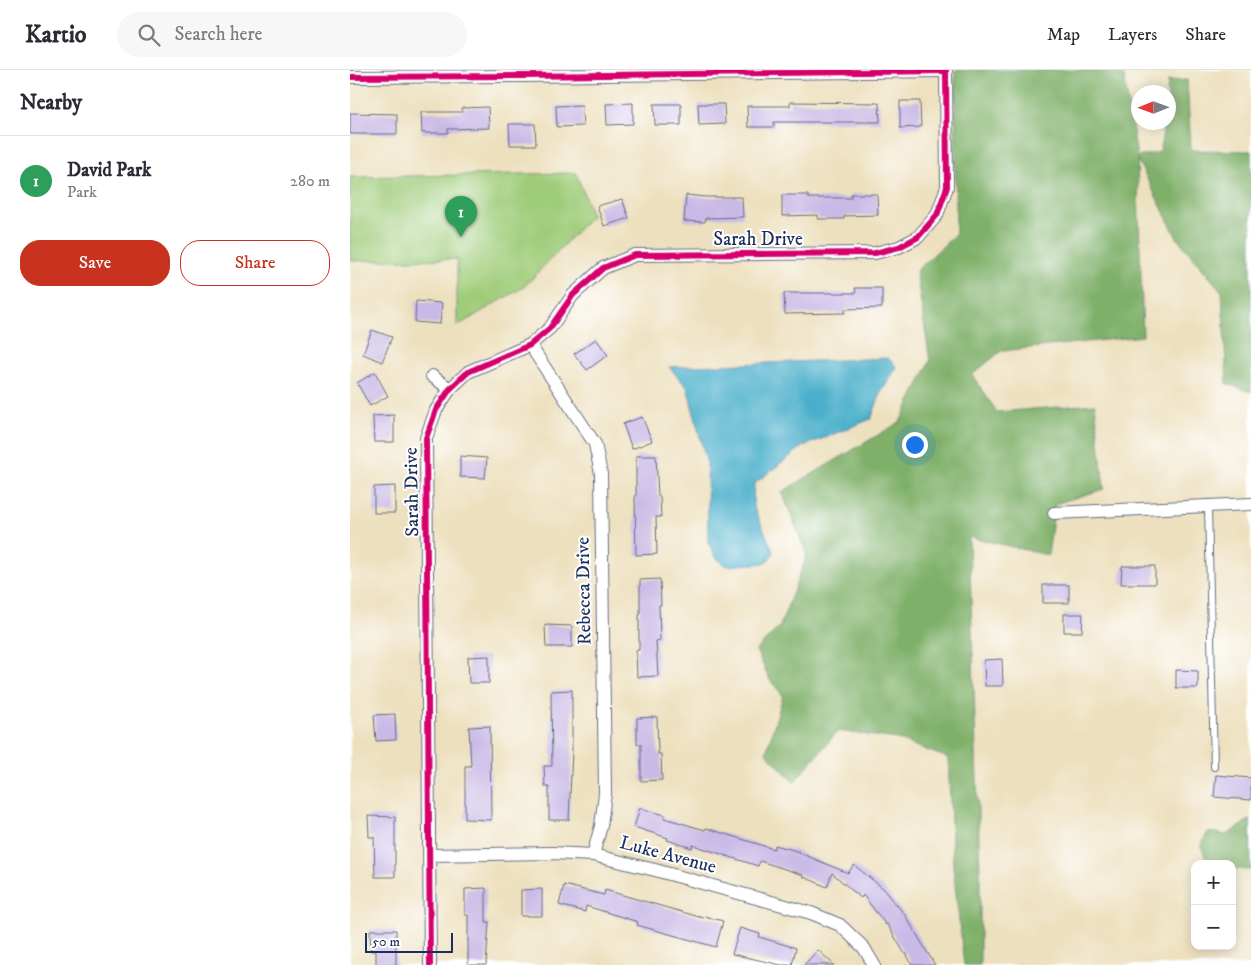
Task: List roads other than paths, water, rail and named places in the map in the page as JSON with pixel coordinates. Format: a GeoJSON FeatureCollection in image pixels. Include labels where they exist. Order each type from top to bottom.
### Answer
{"type":"FeatureCollection","features":[{"type":"Feature","properties":{"kind":"street"},"geometry":{"type":"LineString","coordinates":[[350,77],[946,70]]}},
{"type":"Feature","properties":{"kind":"street","name":"Sarah Drive"},"geometry":{"type":"LineString","coordinates":[[430,965],[426,438],[436,410],[450,389],[468,372],[530,345],[550,328],[573,295],[603,268],[635,255],[875,253],[899,247],[918,236],[936,215],[947,187],[946,70]]}},
{"type":"Feature","properties":{"kind":"street","name":"Rebecca Drive"},"geometry":{"type":"LineString","coordinates":[[530,345],[595,444],[601,474],[605,793],[601,826],[593,856]]}},
{"type":"Feature","properties":{"kind":"street"},"geometry":{"type":"LineString","coordinates":[[432,376],[450,389]]}},
{"type":"Feature","properties":{"kind":"street"},"geometry":{"type":"LineString","coordinates":[[1054,512],[1251,504]]}},
{"type":"Feature","properties":{"kind":"street","name":"Luke Avenue"},"geometry":{"type":"LineString","coordinates":[[430,855],[552,853],[593,856],[655,870],[811,913],[840,925],[864,948],[874,965]]}},
{"type":"Feature","properties":{"kind":"lane"},"geometry":{"type":"LineString","coordinates":[[1208,507],[1214,767]]}},
{"type":"Feature","properties":{"kind":"water"},"geometry":{"type":"Polygon","coordinates":[[[888,358],[897,367],[881,393],[871,419],[802,447],[754,484],[753,505],[774,553],[766,563],[727,566],[715,557],[708,542],[707,464],[687,387],[669,367],[888,358]]]}},
{"type":"Feature","properties":{"kind":"place","name":"David Park"},"geometry":{"type":"Point","coordinates":[461,237]}}]}
